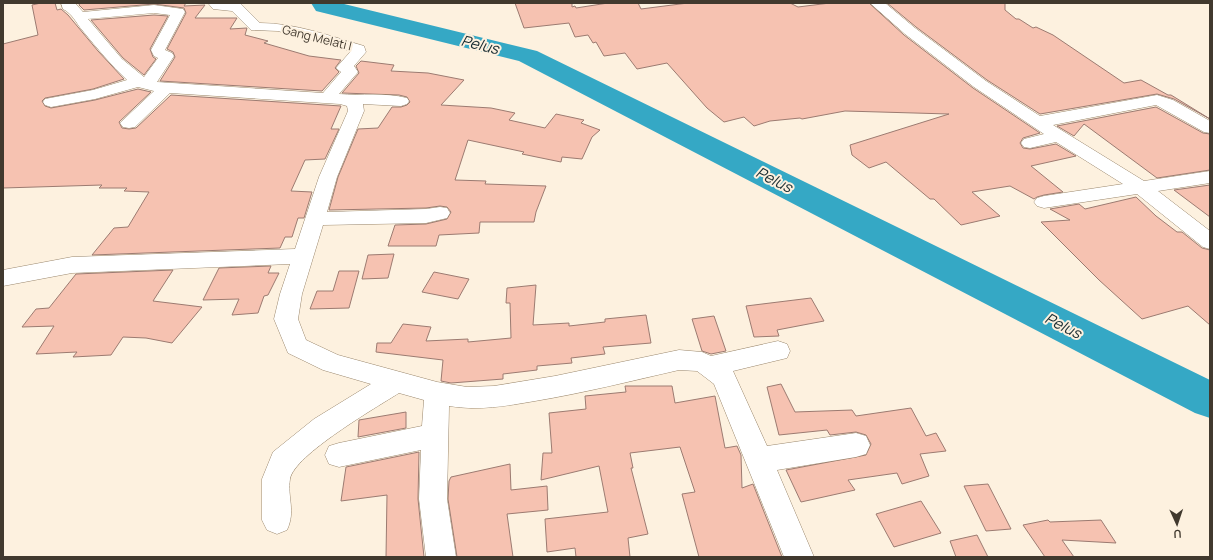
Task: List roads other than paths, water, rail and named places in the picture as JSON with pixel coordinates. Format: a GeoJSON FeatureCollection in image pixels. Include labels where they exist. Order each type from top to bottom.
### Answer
{"type":"FeatureCollection","features":[{"type":"Feature","properties":{"kind":"street","name":"Gang Melati I"},"geometry":{"type":"LineString","coordinates":[[215,3],[218,6],[236,7],[256,27],[278,27],[359,49],[359,52],[344,68],[350,70],[350,72],[327,98]]}},
{"type":"Feature","properties":{"kind":"street"},"geometry":{"type":"LineString","coordinates":[[876,3],[937,53],[985,88],[1142,188],[1210,242]]}},
{"type":"Feature","properties":{"kind":"street"},"geometry":{"type":"LineString","coordinates":[[73,9],[117,62],[151,85]]}},
{"type":"Feature","properties":{"kind":"street"},"geometry":{"type":"LineString","coordinates":[[73,9],[154,9],[178,12],[158,50],[159,53],[167,56],[129,123]]}},
{"type":"Feature","properties":{"kind":"street"},"geometry":{"type":"LineString","coordinates":[[51,102],[151,85],[350,100],[370,98],[401,101]]}},
{"type":"Feature","properties":{"kind":"street"},"geometry":{"type":"LineString","coordinates":[[350,100],[356,104],[356,111],[328,177],[291,294],[286,319],[298,346],[332,363],[437,393],[467,398],[494,397],[555,387],[679,360],[702,362],[724,376],[799,557]]}},
{"type":"Feature","properties":{"kind":"street"},"geometry":{"type":"LineString","coordinates":[[1037,122],[1157,100],[1167,103],[1210,128]]}},
{"type":"Feature","properties":{"kind":"street"},"geometry":{"type":"LineString","coordinates":[[1030,143],[1059,136]]}},
{"type":"Feature","properties":{"kind":"street"},"geometry":{"type":"LineString","coordinates":[[1044,202],[1210,177]]}},
{"type":"Feature","properties":{"kind":"street"},"geometry":{"type":"LineString","coordinates":[[315,219],[412,217],[440,213]]}},
{"type":"Feature","properties":{"kind":"street"},"geometry":{"type":"LineString","coordinates":[[3,278],[72,265],[304,256]]}},
{"type":"Feature","properties":{"kind":"street"},"geometry":{"type":"LineString","coordinates":[[709,366],[778,351]]}},
{"type":"Feature","properties":{"kind":"street"},"geometry":{"type":"LineString","coordinates":[[277,520],[276,479],[284,461],[324,427],[396,381]]}},
{"type":"Feature","properties":{"kind":"street"},"geometry":{"type":"LineString","coordinates":[[437,393],[434,499],[441,557]]}},
{"type":"Feature","properties":{"kind":"street"},"geometry":{"type":"LineString","coordinates":[[339,455],[436,435]]}},
{"type":"Feature","properties":{"kind":"street"},"geometry":{"type":"LineString","coordinates":[[759,460],[856,445]]}},
{"type":"Feature","properties":{"kind":"waterway","name":"Pelus"},"geometry":{"type":"LineString","coordinates":[[322,3],[324,6],[528,56],[1210,400]]}}]}
